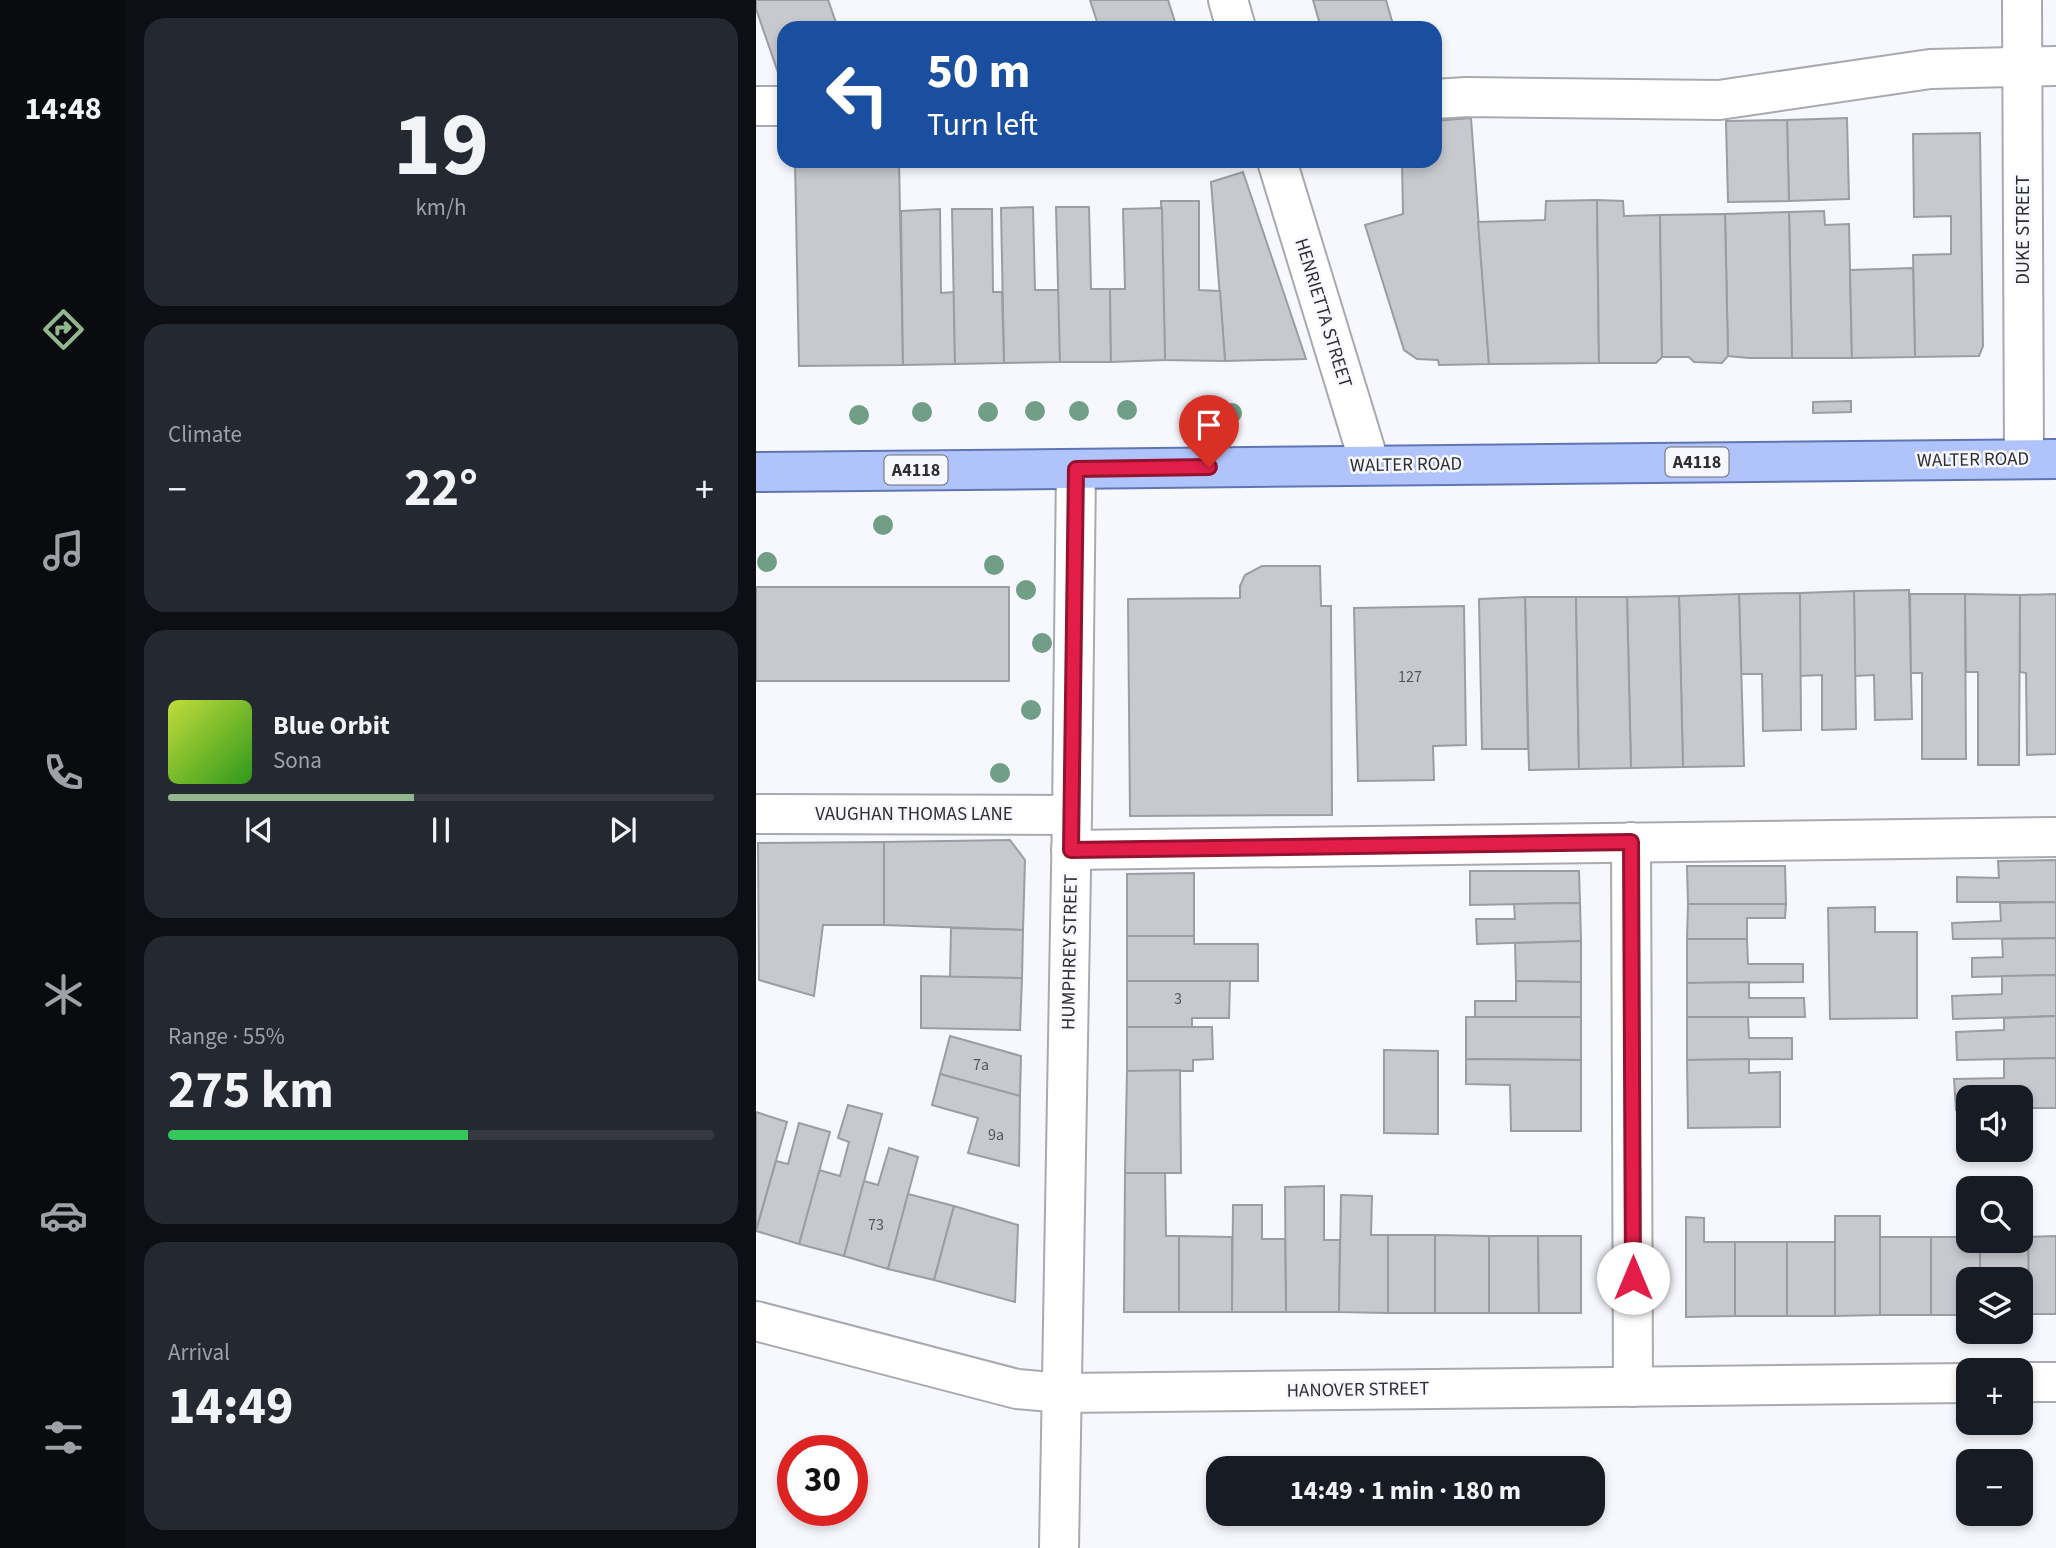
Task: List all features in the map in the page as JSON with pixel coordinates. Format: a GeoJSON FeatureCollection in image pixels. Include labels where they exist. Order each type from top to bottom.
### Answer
{"type":"FeatureCollection","features":[{"type":"Feature","properties":{"kind":"main road","name":"WALTER ROAD"},"geometry":{"type":"LineString","coordinates":[[756,472],[2040,459]]}},
{"type":"Feature","properties":{"kind":"street"},"geometry":{"type":"LineString","coordinates":[[1228,0],[1234,21]]}},
{"type":"Feature","properties":{"kind":"street","name":"DUKE STREET"},"geometry":{"type":"LineString","coordinates":[[2020,1],[2039,67],[2040,459]]}},
{"type":"Feature","properties":{"kind":"street"},"geometry":{"type":"LineString","coordinates":[[1442,99],[1719,100],[1930,69],[2039,67]]}},
{"type":"Feature","properties":{"kind":"street"},"geometry":{"type":"LineString","coordinates":[[756,106],[777,106]]}},
{"type":"Feature","properties":{"kind":"street","name":"HENRIETTA STREET"},"geometry":{"type":"LineString","coordinates":[[1279,168],[1370,466]]}},
{"type":"Feature","properties":{"kind":"street","name":"HUMPHREY STREET"},"geometry":{"type":"LineString","coordinates":[[1059,1547],[1076,469]]}},
{"type":"Feature","properties":{"kind":"street","name":"VAUGHAN THOMAS LANE"},"geometry":{"type":"LineString","coordinates":[[756,814],[1072,833],[1631,842],[2056,837]]}},
{"type":"Feature","properties":{"kind":"street"},"geometry":{"type":"LineString","coordinates":[[1631,842],[1633,1387]]}},
{"type":"Feature","properties":{"kind":"street","name":"HANOVER STREET"},"geometry":{"type":"LineString","coordinates":[[756,1321],[1017,1389],[1063,1393],[1956,1383]]}},
{"type":"Feature","properties":{"kind":"street"},"geometry":{"type":"LineString","coordinates":[[2033,1382],[2056,1382]]}},
{"type":"Feature","properties":{"kind":"building"},"geometry":{"type":"Polygon","coordinates":[[[756,0],[828,0],[836,21],[777,21],[777,70],[756,9],[756,0]]]}},
{"type":"Feature","properties":{"kind":"building"},"geometry":{"type":"Polygon","coordinates":[[[1090,0],[1168,0],[1175,21],[1097,21],[1090,0]]]}},
{"type":"Feature","properties":{"kind":"building"},"geometry":{"type":"Polygon","coordinates":[[[1313,0],[1386,0],[1392,21],[1319,21],[1313,0]]]}},
{"type":"Feature","properties":{"kind":"building"},"geometry":{"type":"Polygon","coordinates":[[[1471,118],[1489,364],[1439,365],[1438,360],[1417,359],[1404,350],[1365,225],[1403,214],[1402,168],[1442,168],[1442,120],[1471,118]]]}},
{"type":"Feature","properties":{"kind":"building"},"geometry":{"type":"Polygon","coordinates":[[[1847,118],[1849,199],[1789,201],[1787,120],[1847,118]]]}},
{"type":"Feature","properties":{"kind":"building"},"geometry":{"type":"Polygon","coordinates":[[[1787,120],[1789,201],[1728,202],[1726,121],[1787,120]]]}},
{"type":"Feature","properties":{"kind":"building"},"geometry":{"type":"Polygon","coordinates":[[[1980,133],[1983,346],[1979,356],[1915,357],[1913,255],[1951,254],[1951,216],[1914,217],[1913,134],[1980,133]]]}},
{"type":"Feature","properties":{"kind":"building"},"geometry":{"type":"Polygon","coordinates":[[[795,168],[899,168],[903,365],[799,366],[795,168]]]}},
{"type":"Feature","properties":{"kind":"building"},"geometry":{"type":"Polygon","coordinates":[[[1243,172],[1306,359],[1225,361],[1211,182],[1243,172]]]}},
{"type":"Feature","properties":{"kind":"building"},"geometry":{"type":"Polygon","coordinates":[[[1597,200],[1599,363],[1489,364],[1478,222],[1545,220],[1546,201],[1597,200]]]}},
{"type":"Feature","properties":{"kind":"building"},"geometry":{"type":"Polygon","coordinates":[[[1597,200],[1623,201],[1624,216],[1660,215],[1662,357],[1656,363],[1599,363],[1597,200]]]}},
{"type":"Feature","properties":{"kind":"building"},"geometry":{"type":"Polygon","coordinates":[[[1161,201],[1199,201],[1199,290],[1220,291],[1225,361],[1165,360],[1161,201]]]}},
{"type":"Feature","properties":{"kind":"building"},"geometry":{"type":"Polygon","coordinates":[[[1033,207],[1035,290],[1059,290],[1060,362],[1004,363],[1001,208],[1033,207]]]}},
{"type":"Feature","properties":{"kind":"building"},"geometry":{"type":"Polygon","coordinates":[[[1056,207],[1089,207],[1091,289],[1110,289],[1111,362],[1060,362],[1056,207]]]}},
{"type":"Feature","properties":{"kind":"building"},"geometry":{"type":"Polygon","coordinates":[[[1162,208],[1165,360],[1111,362],[1110,289],[1125,289],[1123,209],[1162,208]]]}},
{"type":"Feature","properties":{"kind":"building"},"geometry":{"type":"Polygon","coordinates":[[[940,209],[941,293],[954,292],[955,364],[903,365],[901,211],[940,209]]]}},
{"type":"Feature","properties":{"kind":"building"},"geometry":{"type":"Polygon","coordinates":[[[952,209],[992,209],[993,292],[1002,292],[1004,363],[955,364],[952,209]]]}},
{"type":"Feature","properties":{"kind":"building"},"geometry":{"type":"Polygon","coordinates":[[[1824,211],[1825,225],[1849,224],[1852,358],[1792,358],[1789,212],[1824,211]]]}},
{"type":"Feature","properties":{"kind":"building"},"geometry":{"type":"Polygon","coordinates":[[[1789,212],[1792,358],[1728,356],[1725,214],[1789,212]]]}},
{"type":"Feature","properties":{"kind":"building"},"geometry":{"type":"Polygon","coordinates":[[[1725,214],[1728,356],[1722,363],[1694,362],[1689,357],[1662,357],[1660,215],[1725,214]]]}},
{"type":"Feature","properties":{"kind":"building"},"geometry":{"type":"Polygon","coordinates":[[[1913,268],[1915,357],[1852,358],[1850,270],[1913,268]]]}},
{"type":"Feature","properties":{"kind":"building"},"geometry":{"type":"Polygon","coordinates":[[[1851,401],[1851,412],[1813,413],[1813,402],[1851,401]]]}},
{"type":"Feature","properties":{"kind":"building"},"geometry":{"type":"Polygon","coordinates":[[[1262,566],[1320,566],[1321,606],[1331,606],[1332,815],[1130,816],[1128,599],[1240,598],[1240,586],[1245,575],[1262,566]]]}},
{"type":"Feature","properties":{"kind":"building"},"geometry":{"type":"Polygon","coordinates":[[[756,587],[1009,587],[1009,681],[756,681],[756,587]]]}},
{"type":"Feature","properties":{"kind":"building"},"geometry":{"type":"Polygon","coordinates":[[[1909,590],[1912,719],[1875,720],[1874,675],[1855,676],[1854,591],[1909,590]]]}},
{"type":"Feature","properties":{"kind":"building"},"geometry":{"type":"Polygon","coordinates":[[[1854,591],[1856,729],[1822,730],[1822,675],[1800,676],[1800,593],[1854,591]]]}},
{"type":"Feature","properties":{"kind":"building"},"geometry":{"type":"Polygon","coordinates":[[[1800,593],[1801,730],[1763,731],[1762,674],[1741,674],[1739,594],[1800,593]]]}},
{"type":"Feature","properties":{"kind":"building"},"geometry":{"type":"Polygon","coordinates":[[[1739,594],[1744,766],[1683,767],[1679,596],[1739,594]]]}},
{"type":"Feature","properties":{"kind":"building"},"geometry":{"type":"Polygon","coordinates":[[[1910,594],[1965,594],[1966,759],[1922,759],[1922,673],[1911,673],[1910,594]]]}},
{"type":"Feature","properties":{"kind":"building"},"geometry":{"type":"Polygon","coordinates":[[[1965,594],[2020,595],[2019,765],[1978,765],[1978,672],[1966,672],[1965,594]]]}},
{"type":"Feature","properties":{"kind":"building"},"geometry":{"type":"Polygon","coordinates":[[[2056,594],[2056,754],[2027,755],[2026,673],[2020,672],[2020,595],[2056,594]]]}},
{"type":"Feature","properties":{"kind":"building"},"geometry":{"type":"Polygon","coordinates":[[[1679,596],[1683,767],[1631,768],[1627,597],[1679,596]]]}},
{"type":"Feature","properties":{"kind":"building"},"geometry":{"type":"Polygon","coordinates":[[[1525,597],[1576,597],[1579,769],[1529,770],[1525,597]]]}},
{"type":"Feature","properties":{"kind":"building"},"geometry":{"type":"Polygon","coordinates":[[[1525,597],[1528,749],[1482,749],[1479,599],[1525,597]]]}},
{"type":"Feature","properties":{"kind":"building"},"geometry":{"type":"Polygon","coordinates":[[[1576,597],[1627,597],[1631,768],[1579,769],[1576,597]]]}},
{"type":"Feature","properties":{"kind":"building"},"geometry":{"type":"Polygon","coordinates":[[[1464,606],[1466,745],[1433,746],[1434,780],[1358,781],[1354,608],[1464,606]]]}},
{"type":"Feature","properties":{"kind":"building"},"geometry":{"type":"Polygon","coordinates":[[[1010,840],[1025,860],[1023,930],[884,925],[884,842],[1010,840]]]}},
{"type":"Feature","properties":{"kind":"building"},"geometry":{"type":"Polygon","coordinates":[[[884,842],[884,925],[823,925],[814,996],[759,980],[758,843],[884,842]]]}},
{"type":"Feature","properties":{"kind":"building"},"geometry":{"type":"Polygon","coordinates":[[[2056,860],[2056,902],[1957,902],[1957,877],[1999,878],[1998,861],[2056,860]]]}},
{"type":"Feature","properties":{"kind":"building"},"geometry":{"type":"Polygon","coordinates":[[[1687,866],[1785,866],[1786,904],[1688,904],[1687,866]]]}},
{"type":"Feature","properties":{"kind":"building"},"geometry":{"type":"Polygon","coordinates":[[[1470,871],[1579,871],[1580,903],[1470,905],[1470,871]]]}},
{"type":"Feature","properties":{"kind":"building"},"geometry":{"type":"Polygon","coordinates":[[[1194,873],[1194,936],[1127,936],[1127,874],[1194,873]]]}},
{"type":"Feature","properties":{"kind":"building"},"geometry":{"type":"Polygon","coordinates":[[[2056,902],[2056,938],[1953,939],[1952,923],[2001,921],[2000,903],[2056,902]]]}},
{"type":"Feature","properties":{"kind":"building"},"geometry":{"type":"Polygon","coordinates":[[[1580,903],[1581,941],[1477,944],[1476,919],[1515,919],[1514,904],[1580,903]]]}},
{"type":"Feature","properties":{"kind":"building"},"geometry":{"type":"Polygon","coordinates":[[[1688,904],[1786,904],[1785,918],[1747,918],[1747,939],[1687,939],[1688,904]]]}},
{"type":"Feature","properties":{"kind":"building"},"geometry":{"type":"Polygon","coordinates":[[[1875,907],[1875,932],[1917,932],[1917,1018],[1830,1019],[1828,908],[1875,907]]]}},
{"type":"Feature","properties":{"kind":"building"},"geometry":{"type":"Polygon","coordinates":[[[951,928],[1023,930],[1022,978],[950,977],[951,928]]]}},
{"type":"Feature","properties":{"kind":"building"},"geometry":{"type":"Polygon","coordinates":[[[1127,936],[1194,936],[1194,944],[1258,944],[1258,981],[1127,981],[1127,936]]]}},
{"type":"Feature","properties":{"kind":"building"},"geometry":{"type":"Polygon","coordinates":[[[2056,938],[2056,975],[1972,977],[1972,958],[2003,957],[2002,939],[2056,938]]]}},
{"type":"Feature","properties":{"kind":"building"},"geometry":{"type":"Polygon","coordinates":[[[1687,939],[1747,939],[1748,964],[1803,964],[1803,982],[1687,983],[1687,939]]]}},
{"type":"Feature","properties":{"kind":"building"},"geometry":{"type":"Polygon","coordinates":[[[1581,941],[1581,982],[1516,981],[1515,943],[1581,941]]]}},
{"type":"Feature","properties":{"kind":"building"},"geometry":{"type":"Polygon","coordinates":[[[2056,975],[2056,1016],[1953,1019],[1952,996],[2002,994],[2002,976],[2056,975]]]}},
{"type":"Feature","properties":{"kind":"building"},"geometry":{"type":"Polygon","coordinates":[[[921,976],[1022,978],[1020,1030],[921,1028],[921,976]]]}},
{"type":"Feature","properties":{"kind":"building"},"geometry":{"type":"Polygon","coordinates":[[[1127,981],[1230,981],[1229,1018],[1192,1018],[1192,1027],[1127,1027],[1127,981]]]}},
{"type":"Feature","properties":{"kind":"building"},"geometry":{"type":"Polygon","coordinates":[[[1516,981],[1581,982],[1581,1017],[1475,1017],[1475,1001],[1516,1001],[1516,981]]]}},
{"type":"Feature","properties":{"kind":"building"},"geometry":{"type":"Polygon","coordinates":[[[1749,982],[1749,998],[1804,998],[1805,1017],[1687,1017],[1687,983],[1749,982]]]}},
{"type":"Feature","properties":{"kind":"building"},"geometry":{"type":"Polygon","coordinates":[[[2056,1016],[2056,1058],[1957,1060],[1956,1032],[2004,1030],[2004,1018],[2056,1016]]]}},
{"type":"Feature","properties":{"kind":"building"},"geometry":{"type":"Polygon","coordinates":[[[1466,1017],[1581,1017],[1581,1060],[1466,1059],[1466,1017]]]}},
{"type":"Feature","properties":{"kind":"building"},"geometry":{"type":"Polygon","coordinates":[[[1687,1017],[1748,1017],[1749,1038],[1792,1038],[1792,1059],[1687,1060],[1687,1017]]]}},
{"type":"Feature","properties":{"kind":"building"},"geometry":{"type":"Polygon","coordinates":[[[1127,1027],[1212,1027],[1213,1059],[1193,1060],[1193,1071],[1127,1071],[1127,1027]]]}},
{"type":"Feature","properties":{"kind":"building"},"geometry":{"type":"Polygon","coordinates":[[[950,1036],[1021,1056],[1020,1096],[940,1074],[950,1036]]]}},
{"type":"Feature","properties":{"kind":"building"},"geometry":{"type":"Polygon","coordinates":[[[1384,1050],[1438,1051],[1438,1134],[1384,1133],[1384,1050]]]}},
{"type":"Feature","properties":{"kind":"building"},"geometry":{"type":"Polygon","coordinates":[[[2056,1058],[2056,1108],[2033,1108],[2033,1085],[1956,1085],[1956,1110],[1954,1079],[2004,1078],[2004,1059],[2056,1058]]]}},
{"type":"Feature","properties":{"kind":"building"},"geometry":{"type":"Polygon","coordinates":[[[1466,1059],[1581,1060],[1581,1131],[1511,1131],[1510,1085],[1466,1084],[1466,1059]]]}},
{"type":"Feature","properties":{"kind":"building"},"geometry":{"type":"Polygon","coordinates":[[[1749,1059],[1749,1073],[1780,1072],[1780,1127],[1688,1128],[1687,1060],[1749,1059]]]}},
{"type":"Feature","properties":{"kind":"building"},"geometry":{"type":"Polygon","coordinates":[[[1180,1070],[1181,1173],[1125,1173],[1127,1071],[1180,1070]]]}},
{"type":"Feature","properties":{"kind":"building"},"geometry":{"type":"Polygon","coordinates":[[[940,1074],[1020,1096],[1019,1166],[968,1153],[978,1118],[932,1105],[940,1074]]]}},
{"type":"Feature","properties":{"kind":"building"},"geometry":{"type":"Polygon","coordinates":[[[848,1105],[882,1114],[844,1256],[799,1244],[819,1170],[840,1176],[849,1142],[838,1138],[848,1105]]]}},
{"type":"Feature","properties":{"kind":"building"},"geometry":{"type":"Polygon","coordinates":[[[756,1112],[787,1122],[756,1231],[756,1112]]]}},
{"type":"Feature","properties":{"kind":"building"},"geometry":{"type":"Polygon","coordinates":[[[799,1123],[830,1132],[799,1244],[756,1231],[776,1161],[788,1164],[799,1123]]]}},
{"type":"Feature","properties":{"kind":"building"},"geometry":{"type":"Polygon","coordinates":[[[889,1148],[918,1157],[888,1269],[844,1256],[864,1181],[878,1185],[889,1148]]]}},
{"type":"Feature","properties":{"kind":"building"},"geometry":{"type":"Polygon","coordinates":[[[1125,1173],[1165,1173],[1166,1236],[1179,1236],[1179,1312],[1124,1312],[1125,1173]]]}},
{"type":"Feature","properties":{"kind":"building"},"geometry":{"type":"Polygon","coordinates":[[[1324,1186],[1324,1240],[1340,1240],[1339,1312],[1286,1312],[1285,1187],[1324,1186]]]}},
{"type":"Feature","properties":{"kind":"building"},"geometry":{"type":"Polygon","coordinates":[[[908,1194],[954,1206],[934,1280],[888,1269],[908,1194]]]}},
{"type":"Feature","properties":{"kind":"building"},"geometry":{"type":"Polygon","coordinates":[[[1341,1195],[1372,1196],[1371,1235],[1388,1235],[1388,1313],[1339,1312],[1341,1195]]]}},
{"type":"Feature","properties":{"kind":"building"},"geometry":{"type":"Polygon","coordinates":[[[1233,1205],[1262,1205],[1262,1239],[1285,1239],[1286,1312],[1232,1312],[1233,1205]]]}},
{"type":"Feature","properties":{"kind":"building"},"geometry":{"type":"Polygon","coordinates":[[[954,1206],[1018,1225],[1015,1302],[934,1280],[954,1206]]]}},
{"type":"Feature","properties":{"kind":"building"},"geometry":{"type":"Polygon","coordinates":[[[1835,1216],[1880,1216],[1880,1315],[1835,1316],[1835,1216]]]}},
{"type":"Feature","properties":{"kind":"building"},"geometry":{"type":"Polygon","coordinates":[[[1686,1217],[1704,1218],[1704,1242],[1735,1242],[1735,1316],[1686,1317],[1686,1217]]]}},
{"type":"Feature","properties":{"kind":"building"},"geometry":{"type":"Polygon","coordinates":[[[1388,1235],[1435,1235],[1435,1313],[1388,1313],[1388,1235]]]}},
{"type":"Feature","properties":{"kind":"building"},"geometry":{"type":"Polygon","coordinates":[[[1435,1235],[1489,1236],[1489,1313],[1435,1313],[1435,1235]]]}},
{"type":"Feature","properties":{"kind":"building"},"geometry":{"type":"Polygon","coordinates":[[[1179,1236],[1232,1237],[1232,1312],[1179,1312],[1179,1236]]]}},
{"type":"Feature","properties":{"kind":"building"},"geometry":{"type":"Polygon","coordinates":[[[1489,1236],[1538,1236],[1539,1313],[1489,1313],[1489,1236]]]}},
{"type":"Feature","properties":{"kind":"building"},"geometry":{"type":"Polygon","coordinates":[[[1538,1236],[1581,1236],[1581,1313],[1539,1313],[1538,1236]]]}},
{"type":"Feature","properties":{"kind":"building"},"geometry":{"type":"Polygon","coordinates":[[[2056,1236],[2056,1314],[2033,1314],[2033,1267],[2028,1267],[2028,1253],[2033,1253],[2033,1237],[2056,1236]]]}},
{"type":"Feature","properties":{"kind":"building"},"geometry":{"type":"Polygon","coordinates":[[[1880,1237],[1931,1237],[1931,1315],[1880,1315],[1880,1237]]]}},
{"type":"Feature","properties":{"kind":"building"},"geometry":{"type":"Polygon","coordinates":[[[1931,1237],[1956,1237],[1956,1253],[1980,1253],[1980,1267],[1956,1267],[1956,1315],[1931,1315],[1931,1237]]]}},
{"type":"Feature","properties":{"kind":"building"},"geometry":{"type":"Polygon","coordinates":[[[1735,1242],[1787,1242],[1787,1316],[1735,1316],[1735,1242]]]}},
{"type":"Feature","properties":{"kind":"building"},"geometry":{"type":"Polygon","coordinates":[[[1787,1242],[1835,1242],[1835,1316],[1787,1316],[1787,1242]]]}},
{"type":"Feature","properties":{"kind":"building"},"geometry":{"type":"Polygon","coordinates":[[[1980,1253],[2028,1253],[2028,1267],[1980,1267],[1980,1253]]]}},
{"type":"Feature","properties":{"kind":"route"},"geometry":{"type":"LineString","coordinates":[[1209,467],[1076,469],[1071,850],[1631,842],[1633,1278]]}}]}
